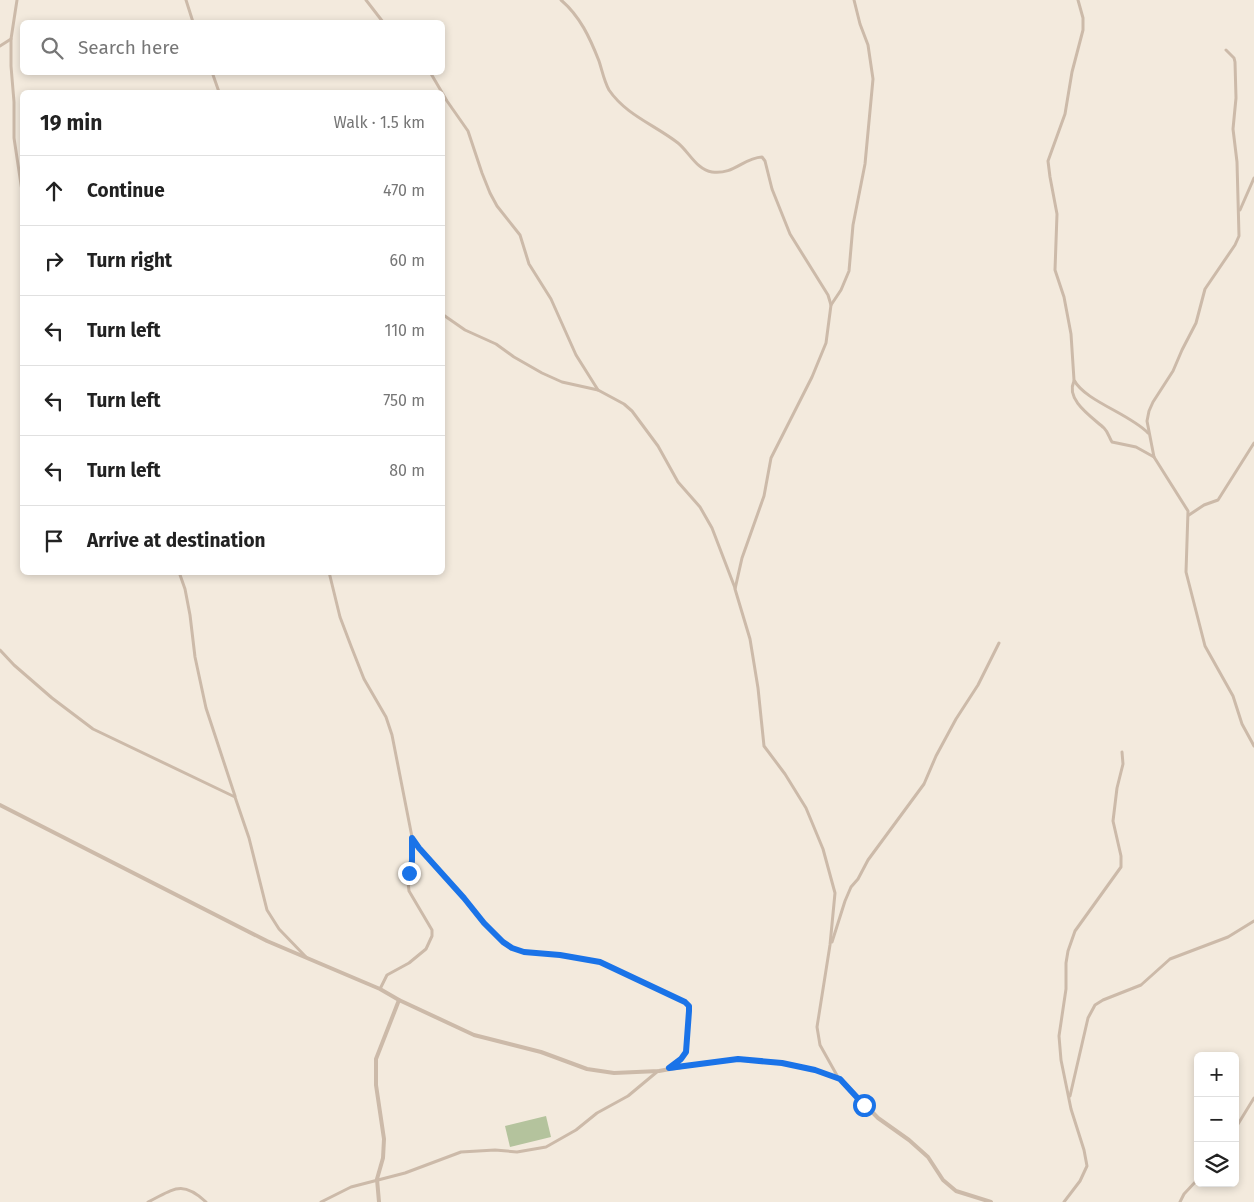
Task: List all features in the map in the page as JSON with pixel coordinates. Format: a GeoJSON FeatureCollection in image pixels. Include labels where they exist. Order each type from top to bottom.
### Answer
{"type":"FeatureCollection","features":[{"type":"Feature","properties":{"kind":"street"},"geometry":{"type":"LineString","coordinates":[[17,0],[12,39],[14,138],[20,180]]}},
{"type":"Feature","properties":{"kind":"street"},"geometry":{"type":"LineString","coordinates":[[186,0],[192,20]]}},
{"type":"Feature","properties":{"kind":"street"},"geometry":{"type":"LineString","coordinates":[[366,0],[381,20]]}},
{"type":"Feature","properties":{"kind":"street"},"geometry":{"type":"LineString","coordinates":[[561,0],[581,22],[609,90],[635,116],[674,141],[699,166],[710,172],[723,172],[733,170],[754,157],[762,157],[765,161],[772,189],[790,234],[828,295],[831,305],[826,343],[812,377],[771,458],[764,496],[742,558],[735,589]]}},
{"type":"Feature","properties":{"kind":"street"},"geometry":{"type":"LineString","coordinates":[[831,305],[850,271],[853,225],[865,164],[873,79],[868,45],[854,0]]}},
{"type":"Feature","properties":{"kind":"street"},"geometry":{"type":"LineString","coordinates":[[1078,0],[1083,17],[1083,30],[1072,72],[1065,114],[1048,161],[1057,214],[1055,270],[1064,297],[1071,334],[1074,380],[1072,387],[1077,403],[1105,429],[1112,442],[1136,447],[1154,457]]}},
{"type":"Feature","properties":{"kind":"street"},"geometry":{"type":"LineString","coordinates":[[0,46],[12,39]]}},
{"type":"Feature","properties":{"kind":"street"},"geometry":{"type":"LineString","coordinates":[[1226,50],[1234,58],[1235,62],[1236,98],[1233,129],[1238,162],[1240,229],[1238,241],[1205,289],[1201,311],[1173,371],[1149,411],[1147,421],[1154,457],[1184,503],[1189,515],[1186,572],[1203,638],[1210,657],[1233,696],[1242,724],[1254,746]]}},
{"type":"Feature","properties":{"kind":"street"},"geometry":{"type":"LineString","coordinates":[[213,75],[218,90]]}},
{"type":"Feature","properties":{"kind":"street"},"geometry":{"type":"LineString","coordinates":[[432,75],[441,90]]}},
{"type":"Feature","properties":{"kind":"street"},"geometry":{"type":"LineString","coordinates":[[445,98],[468,131],[490,193],[497,206],[520,235],[529,264],[551,299],[576,355],[598,390]]}},
{"type":"Feature","properties":{"kind":"street"},"geometry":{"type":"LineString","coordinates":[[1239,213],[1254,178]]}},
{"type":"Feature","properties":{"kind":"street"},"geometry":{"type":"LineString","coordinates":[[445,316],[465,330],[496,344],[542,373],[562,382],[598,390],[624,404],[632,411],[658,446],[678,482],[700,507],[712,528],[735,589],[750,639],[758,688],[764,746],[785,774],[806,808],[823,849],[835,893],[830,945],[817,1027],[820,1044],[840,1079],[878,1118],[909,1140],[928,1157],[943,1180],[956,1191],[991,1202]]}},
{"type":"Feature","properties":{"kind":"street"},"geometry":{"type":"LineString","coordinates":[[1074,380],[1081,389],[1111,409],[1141,425],[1148,433]]}},
{"type":"Feature","properties":{"kind":"street"},"geometry":{"type":"LineString","coordinates":[[1189,515],[1202,506],[1218,500],[1254,443]]}},
{"type":"Feature","properties":{"kind":"street"},"geometry":{"type":"LineString","coordinates":[[180,575],[185,589],[195,657],[206,708],[249,838],[267,910],[280,929],[306,958]]}},
{"type":"Feature","properties":{"kind":"street"},"geometry":{"type":"LineString","coordinates":[[330,575],[340,617],[351,646],[364,679],[386,717],[392,735],[412,838],[412,861],[408,882],[409,892],[432,930],[432,936],[426,949],[388,975],[380,989]]}},
{"type":"Feature","properties":{"kind":"street"},"geometry":{"type":"LineString","coordinates":[[830,945],[851,887],[858,879],[868,860],[924,784],[936,756],[956,719],[978,685],[999,643]]}},
{"type":"Feature","properties":{"kind":"street"},"geometry":{"type":"LineString","coordinates":[[0,650],[14,665],[92,729],[235,797]]}},
{"type":"Feature","properties":{"kind":"street"},"geometry":{"type":"LineString","coordinates":[[1064,1202],[1080,1181],[1088,1166],[1070,1109],[1061,1060],[1059,1036],[1066,989],[1066,963],[1075,930],[1121,867],[1121,856],[1113,822],[1117,788],[1123,764],[1122,752]]}},
{"type":"Feature","properties":{"kind":"street"},"geometry":{"type":"LineString","coordinates":[[0,805],[258,937],[380,989],[399,1000],[474,1035],[541,1052],[587,1069],[614,1073],[659,1071],[738,1059],[815,1070],[840,1079]]}},
{"type":"Feature","properties":{"kind":"street"},"geometry":{"type":"LineString","coordinates":[[412,838],[484,923],[503,942],[512,948],[524,952],[560,955],[600,962],[685,1002],[689,1006],[687,1049],[681,1059],[669,1068]]}},
{"type":"Feature","properties":{"kind":"street"},"geometry":{"type":"LineString","coordinates":[[1069,1099],[1088,1018],[1095,1005],[1141,985],[1170,959],[1228,937],[1254,921]]}},
{"type":"Feature","properties":{"kind":"street"},"geometry":{"type":"LineString","coordinates":[[379,1202],[377,1179],[383,1158],[384,1139],[376,1085],[376,1059],[399,1000]]}},
{"type":"Feature","properties":{"kind":"street"},"geometry":{"type":"LineString","coordinates":[[321,1202],[351,1187],[405,1173],[461,1152],[495,1150],[517,1152],[546,1147],[576,1130],[598,1112],[628,1096],[659,1071]]}},
{"type":"Feature","properties":{"kind":"street"},"geometry":{"type":"LineString","coordinates":[[1239,1122],[1254,1098]]}},
{"type":"Feature","properties":{"kind":"street"},"geometry":{"type":"LineString","coordinates":[[1180,1202],[1184,1194],[1194,1183]]}},
{"type":"Feature","properties":{"kind":"street"},"geometry":{"type":"LineString","coordinates":[[148,1202],[170,1189],[179,1187],[188,1190],[206,1202]]}},
{"type":"Feature","properties":{"kind":"green space"},"geometry":{"type":"Polygon","coordinates":[[[546,1116],[551,1137],[510,1147],[505,1126],[546,1116]]]}},
{"type":"Feature","properties":{"kind":"route"},"geometry":{"type":"LineString","coordinates":[[409,873],[413,850],[412,838],[484,923],[503,942],[512,948],[524,952],[560,955],[600,962],[685,1002],[689,1006],[687,1049],[681,1059],[669,1068],[738,1059],[782,1063],[815,1070],[840,1079],[864,1105]]}}]}
